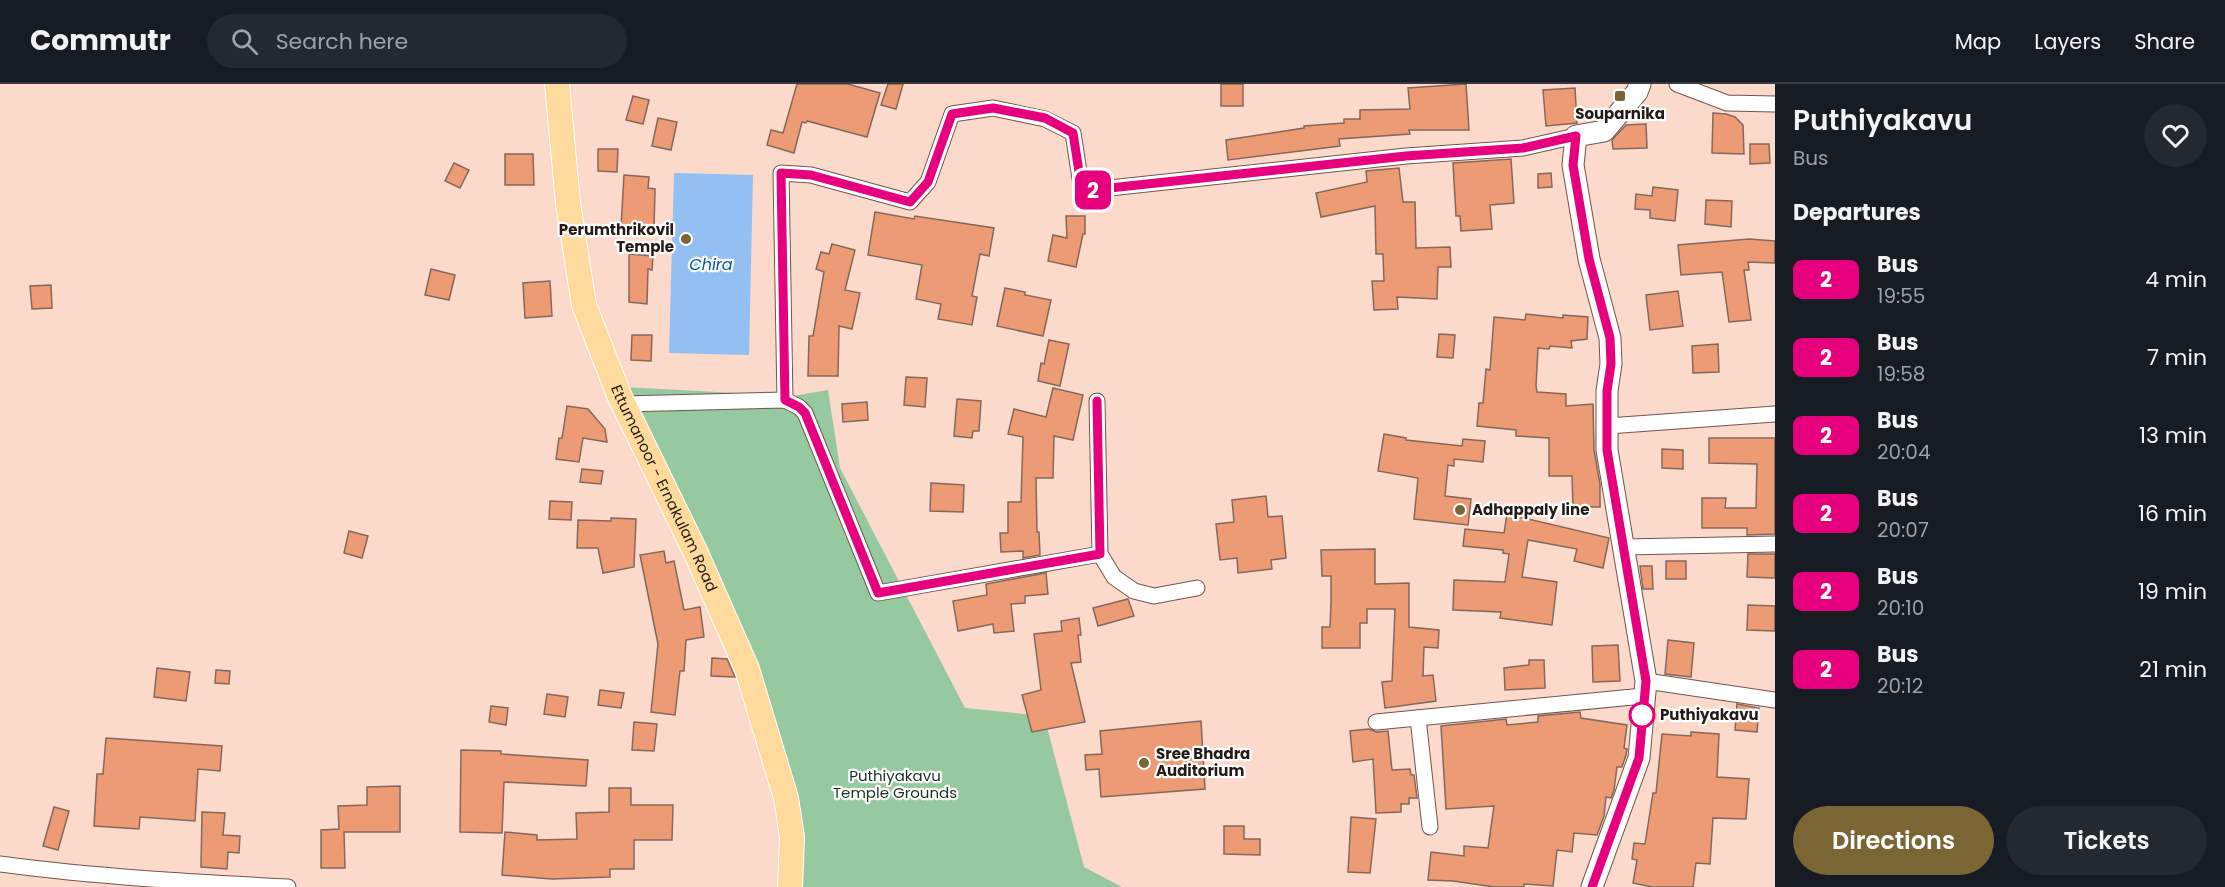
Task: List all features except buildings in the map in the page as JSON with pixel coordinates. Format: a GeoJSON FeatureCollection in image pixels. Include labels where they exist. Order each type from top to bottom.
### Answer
{"type":"FeatureCollection","features":[{"type":"Feature","properties":{"kind":"main road","name":"Ettumanoor - Ernakulam Road"},"geometry":{"type":"LineString","coordinates":[[557,84],[568,203],[584,305],[623,404],[695,551],[747,669],[786,798],[792,837],[790,887]]}},
{"type":"Feature","properties":{"kind":"main road"},"geometry":{"type":"LineString","coordinates":[[1592,887],[1639,758],[1644,689],[1624,547],[1607,450],[1610,338],[1589,259],[1573,165],[1576,136],[1604,131],[1637,92],[1640,84]]}},
{"type":"Feature","properties":{"kind":"street"},"geometry":{"type":"LineString","coordinates":[[1677,84],[1728,103],[1775,104]]}},
{"type":"Feature","properties":{"kind":"street"},"geometry":{"type":"LineString","coordinates":[[785,400],[781,173],[811,175],[910,202],[928,182],[952,114],[993,108],[1045,118],[1073,133],[1082,191],[1406,156],[1523,148],[1576,136]]}},
{"type":"Feature","properties":{"kind":"street"},"geometry":{"type":"LineString","coordinates":[[623,404],[785,400],[799,407],[805,413],[878,593],[1100,554]]}},
{"type":"Feature","properties":{"kind":"street"},"geometry":{"type":"LineString","coordinates":[[1097,401],[1100,554],[1114,578],[1134,591],[1154,596],[1197,588]]}},
{"type":"Feature","properties":{"kind":"street"},"geometry":{"type":"LineString","coordinates":[[1608,426],[1775,414]]}},
{"type":"Feature","properties":{"kind":"street"},"geometry":{"type":"LineString","coordinates":[[1624,547],[1775,544]]}},
{"type":"Feature","properties":{"kind":"street"},"geometry":{"type":"LineString","coordinates":[[1376,722],[1644,689],[1775,700]]}},
{"type":"Feature","properties":{"kind":"street"},"geometry":{"type":"LineString","coordinates":[[1418,718],[1430,827]]}},
{"type":"Feature","properties":{"kind":"street"},"geometry":{"type":"LineString","coordinates":[[0,864],[67,873],[288,887]]}},
{"type":"Feature","properties":{"kind":"green space","name":"Puthiyakavu Temple Grounds"},"geometry":{"type":"Polygon","coordinates":[[[623,387],[793,396],[828,390],[840,468],[965,708],[1044,716],[1084,867],[1122,887],[798,887],[794,798],[623,387]]]}},
{"type":"Feature","properties":{"kind":"water","name":"Chira"},"geometry":{"type":"Polygon","coordinates":[[[674,173],[753,175],[749,355],[669,353],[674,173]]]}},
{"type":"Feature","properties":{"kind":"bus line","name":"2"},"geometry":{"type":"LineString","coordinates":[[1097,401],[1100,554],[878,593],[805,413],[785,400],[781,173],[811,175],[910,202],[928,182],[952,114],[993,108],[1045,118],[1073,133],[1082,191],[1406,156],[1523,148],[1576,136],[1573,165],[1589,259],[1610,338],[1607,450],[1646,681],[1639,758],[1592,887]]}},
{"type":"Feature","properties":{"kind":"place","name":"Souparnika"},"geometry":{"type":"Point","coordinates":[1620,96]}},
{"type":"Feature","properties":{"kind":"place","name":"Perumthrikovil Temple"},"geometry":{"type":"Point","coordinates":[686,239]}},
{"type":"Feature","properties":{"kind":"place","name":"Adhappaly line"},"geometry":{"type":"Point","coordinates":[1460,510]}},
{"type":"Feature","properties":{"kind":"place","name":"Puthiyakavu"},"geometry":{"type":"Point","coordinates":[1642,715]}},
{"type":"Feature","properties":{"kind":"place","name":"Sree Bhadra Auditorium"},"geometry":{"type":"Point","coordinates":[1144,763]}}]}
